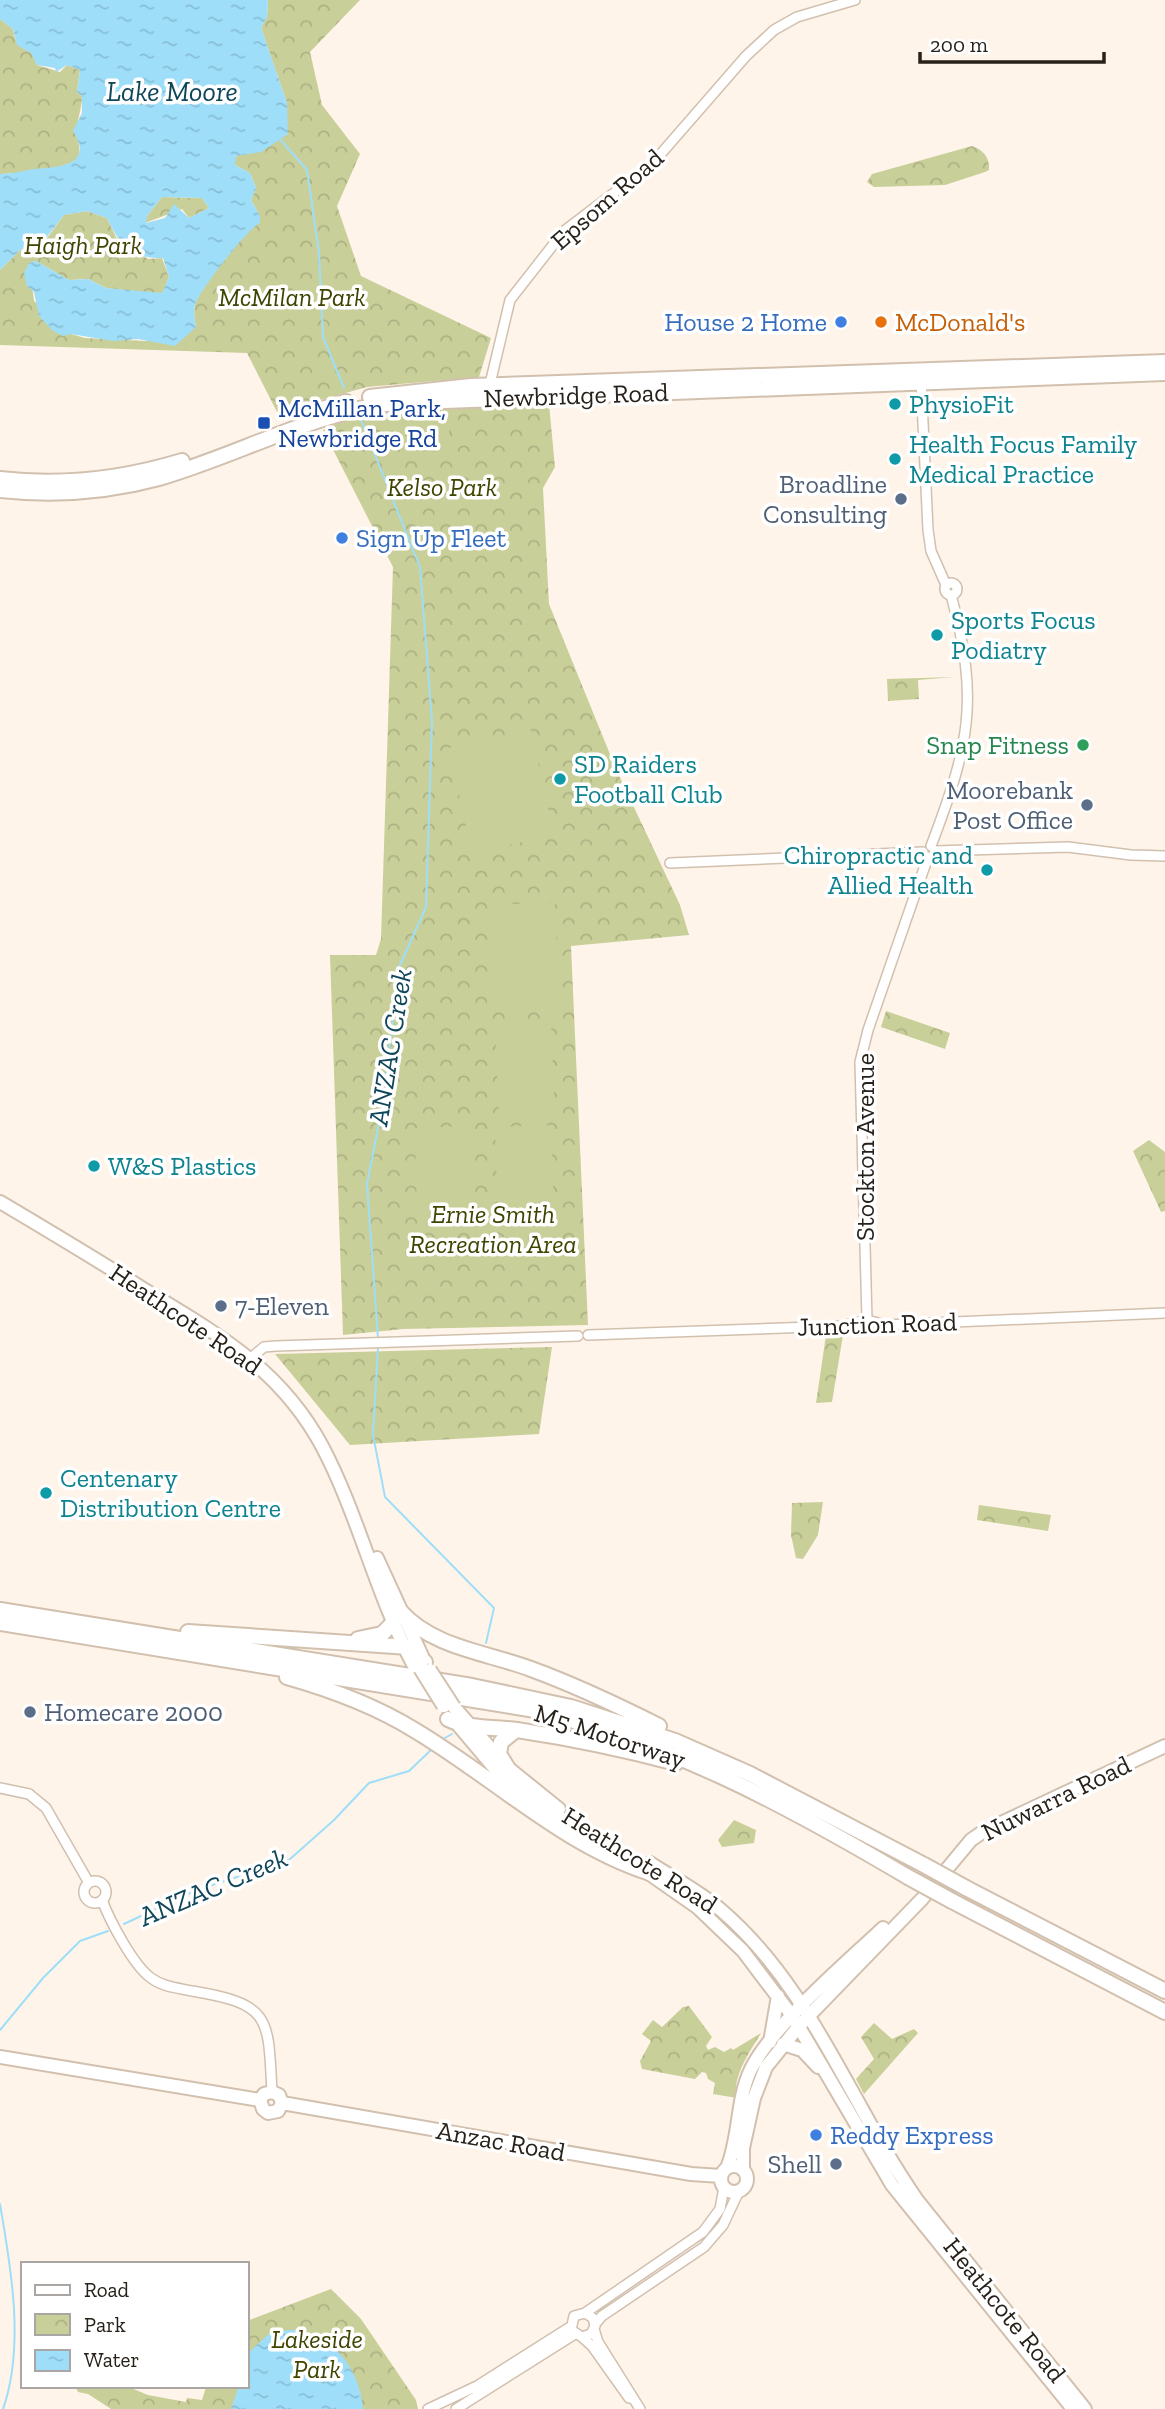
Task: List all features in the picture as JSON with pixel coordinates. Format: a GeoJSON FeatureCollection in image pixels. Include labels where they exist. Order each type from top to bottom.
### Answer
{"type":"FeatureCollection","features":[{"type":"Feature","properties":{"kind":"highway","name":"Newbridge Road"},"geometry":{"type":"LineString","coordinates":[[921,377],[1165,362]]}},
{"type":"Feature","properties":{"kind":"highway","name":"Newbridge Road"},"geometry":{"type":"LineString","coordinates":[[0,479],[80,481],[142,471],[364,402],[489,392],[921,377],[1165,373]]}},
{"type":"Feature","properties":{"kind":"highway","name":"Newbridge Road"},"geometry":{"type":"LineString","coordinates":[[0,490],[59,494],[139,483],[339,408]]}},
{"type":"Feature","properties":{"kind":"highway"},"geometry":{"type":"LineString","coordinates":[[0,1603],[183,1631],[404,1647],[421,1662],[452,1714],[506,1773]]}},
{"type":"Feature","properties":{"kind":"highway","name":"M5 Motorway"},"geometry":{"type":"LineString","coordinates":[[0,1610],[525,1696],[627,1723],[750,1774],[1165,1991]]}},
{"type":"Feature","properties":{"kind":"highway"},"geometry":{"type":"LineString","coordinates":[[333,1642],[382,1634],[397,1617],[423,1633],[562,1681],[750,1774]]}},
{"type":"Feature","properties":{"kind":"highway","name":"M5 Motorway"},"geometry":{"type":"LineString","coordinates":[[0,1623],[529,1709],[584,1722],[678,1755],[753,1790],[1102,1982],[1165,2012]]}},
{"type":"Feature","properties":{"kind":"highway"},"geometry":{"type":"LineString","coordinates":[[421,1662],[432,1644],[450,1643]]}},
{"type":"Feature","properties":{"kind":"highway"},"geometry":{"type":"LineString","coordinates":[[146,1646],[318,1685],[374,1707],[433,1741],[557,1826],[632,1867],[650,1873]]}},
{"type":"Feature","properties":{"kind":"highway"},"geometry":{"type":"LineString","coordinates":[[452,1714],[679,1764],[834,1833]]}},
{"type":"Feature","properties":{"kind":"highway"},"geometry":{"type":"LineString","coordinates":[[506,1773],[499,1754],[501,1742],[516,1730]]}},
{"type":"Feature","properties":{"kind":"main road","name":"Heathcote Road"},"geometry":{"type":"LineString","coordinates":[[0,1202],[251,1358],[274,1380],[310,1425],[330,1461],[397,1617],[421,1662]]}},
{"type":"Feature","properties":{"kind":"main road","name":"Heathcote Road"},"geometry":{"type":"LineString","coordinates":[[397,1617],[404,1647]]}},
{"type":"Feature","properties":{"kind":"main road","name":"Nuwarra Road"},"geometry":{"type":"LineString","coordinates":[[806,2011],[841,1986],[971,1840],[984,1831],[1165,1746]]}},
{"type":"Feature","properties":{"kind":"main road","name":"Heathcote Road"},"geometry":{"type":"LineString","coordinates":[[506,1773],[557,1817],[650,1873],[720,1926],[796,2022],[892,2185],[1073,2409]]}},
{"type":"Feature","properties":{"kind":"main road","name":"Heathcote Road"},"geometry":{"type":"LineString","coordinates":[[506,1773],[575,1820],[637,1855],[721,1910],[758,1948],[820,2032],[892,2164],[917,2200],[1085,2409]]}},
{"type":"Feature","properties":{"kind":"main road","name":"Nuwarra Road"},"geometry":{"type":"LineString","coordinates":[[777,2043],[925,1891]]}},
{"type":"Feature","properties":{"kind":"main road"},"geometry":{"type":"LineString","coordinates":[[820,2032],[822,2017],[841,1986]]}},
{"type":"Feature","properties":{"kind":"main road"},"geometry":{"type":"LineString","coordinates":[[724,2177],[739,2191],[746,2182],[742,2155],[759,2081],[777,2043],[778,1996]]}},
{"type":"Feature","properties":{"kind":"main road"},"geometry":{"type":"LineString","coordinates":[[777,2043],[802,2050],[841,2098]]}},
{"type":"Feature","properties":{"kind":"main road"},"geometry":{"type":"LineString","coordinates":[[724,2177],[733,2153],[750,2071],[777,2043]]}},
{"type":"Feature","properties":{"kind":"main road"},"geometry":{"type":"LineString","coordinates":[[0,2057],[260,2100]]}},
{"type":"Feature","properties":{"kind":"main road"},"geometry":{"type":"LineString","coordinates":[[272,2092],[279,2095],[282,2103],[278,2111],[268,2113],[261,2107],[260,2100],[264,2094],[272,2092]]}},
{"type":"Feature","properties":{"kind":"main road","name":"Anzac Road"},"geometry":{"type":"LineString","coordinates":[[282,2103],[691,2174],[724,2177]]}},
{"type":"Feature","properties":{"kind":"main road"},"geometry":{"type":"LineString","coordinates":[[724,2177],[735,2166],[743,2170]]}},
{"type":"Feature","properties":{"kind":"street","name":"Epsom Road"},"geometry":{"type":"LineString","coordinates":[[489,392],[510,300],[564,231],[652,164],[746,56],[774,30],[797,17],[855,0]]}},
{"type":"Feature","properties":{"kind":"street","name":"Stockton Avenue"},"geometry":{"type":"LineString","coordinates":[[867,1320],[860,1062],[868,1030],[958,773],[968,717],[966,655],[951,595],[956,593],[957,587],[952,583],[946,585],[931,551],[928,530],[921,377]]}},
{"type":"Feature","properties":{"kind":"street"},"geometry":{"type":"LineString","coordinates":[[937,830],[942,842],[954,850]]}},
{"type":"Feature","properties":{"kind":"street"},"geometry":{"type":"LineString","coordinates":[[670,863],[1068,847],[1131,855],[1165,856]]}},
{"type":"Feature","properties":{"kind":"street","name":"Junction Road"},"geometry":{"type":"LineString","coordinates":[[251,1358],[264,1347],[578,1336],[583,1340],[588,1335],[841,1326],[867,1320],[886,1325],[1165,1313]]}},
{"type":"Feature","properties":{"kind":"street"},"geometry":{"type":"LineString","coordinates":[[0,1788],[29,1794],[46,1808],[89,1883]]}},
{"type":"Feature","properties":{"kind":"street"},"geometry":{"type":"LineString","coordinates":[[89,1883],[103,1885],[106,1892],[102,1900],[92,1903],[87,1899],[84,1890],[89,1883]]}},
{"type":"Feature","properties":{"kind":"street"},"geometry":{"type":"LineString","coordinates":[[102,1900],[137,1962],[151,1978],[172,1987],[230,1997],[256,2012],[265,2024],[270,2039],[272,2092]]}},
{"type":"Feature","properties":{"kind":"street"},"geometry":{"type":"LineString","coordinates":[[638,2409],[595,2350],[576,2333],[574,2316],[585,2313],[703,2232],[720,2209],[724,2177]]}},
{"type":"Feature","properties":{"kind":"street"},"geometry":{"type":"LineString","coordinates":[[428,2409],[442,2407],[576,2333],[595,2327],[602,2316],[704,2247],[723,2225],[739,2191]]}},
{"type":"Feature","properties":{"kind":"street"},"geometry":{"type":"LineString","coordinates":[[585,2313],[593,2318],[598,2342],[638,2409]]}},
{"type":"Feature","properties":{"kind":"street"},"geometry":{"type":"LineString","coordinates":[[456,2409],[576,2333]]}},
{"type":"Feature","properties":{"kind":"green space","name":"McMilan Park"},"geometry":{"type":"Polygon","coordinates":[[[268,0],[360,0],[310,52],[322,105],[360,154],[337,206],[361,276],[491,338],[479,377],[367,387],[277,412],[247,353],[0,345],[0,270],[21,249],[44,242],[64,215],[87,211],[107,218],[117,239],[148,259],[162,258],[169,277],[162,294],[106,288],[88,279],[69,280],[36,261],[29,263],[34,301],[71,334],[85,338],[145,341],[196,327],[194,310],[199,296],[260,216],[251,200],[256,188],[250,173],[235,165],[234,161],[237,155],[250,151],[287,103],[261,28],[267,17],[268,0]]]}},
{"type":"Feature","properties":{"kind":"green space"},"geometry":{"type":"Polygon","coordinates":[[[0,19],[13,29],[16,41],[32,53],[37,65],[60,72],[67,65],[80,70],[77,92],[82,96],[77,128],[79,156],[75,161],[42,170],[0,174],[0,19]]]}},
{"type":"Feature","properties":{"kind":"green space"},"geometry":{"type":"Polygon","coordinates":[[[972,146],[985,155],[989,170],[945,185],[874,187],[867,182],[872,174],[972,146]]]}},
{"type":"Feature","properties":{"kind":"green space"},"geometry":{"type":"Polygon","coordinates":[[[162,197],[202,198],[209,208],[189,218],[182,209],[145,223],[147,216],[162,197]]]}},
{"type":"Feature","properties":{"kind":"green space"},"geometry":{"type":"Polygon","coordinates":[[[549,404],[555,467],[543,488],[549,604],[616,769],[680,905],[689,935],[571,946],[588,1325],[403,1329],[343,1335],[330,955],[376,955],[381,939],[393,567],[323,430],[347,419],[373,413],[549,404]]]}},
{"type":"Feature","properties":{"kind":"green space"},"geometry":{"type":"Polygon","coordinates":[[[417,416],[433,424],[449,423],[449,436],[425,435],[415,431],[407,422],[417,416]]]}},
{"type":"Feature","properties":{"kind":"green space"},"geometry":{"type":"Polygon","coordinates":[[[955,677],[918,680],[919,699],[888,701],[887,679],[955,677]]]}},
{"type":"Feature","properties":{"kind":"green space"},"geometry":{"type":"Polygon","coordinates":[[[531,730],[554,835],[472,853],[449,748],[531,730]]]}},
{"type":"Feature","properties":{"kind":"green space"},"geometry":{"type":"Polygon","coordinates":[[[555,902],[559,1005],[493,1007],[489,905],[555,902]]]}},
{"type":"Feature","properties":{"kind":"green space"},"geometry":{"type":"Polygon","coordinates":[[[886,1011],[950,1033],[945,1049],[881,1027],[886,1011]]]}},
{"type":"Feature","properties":{"kind":"green space"},"geometry":{"type":"Polygon","coordinates":[[[551,1024],[555,1116],[499,1118],[495,1027],[551,1024]]]}},
{"type":"Feature","properties":{"kind":"green space"},"geometry":{"type":"Polygon","coordinates":[[[551,1125],[554,1217],[498,1219],[495,1127],[551,1125]]]}},
{"type":"Feature","properties":{"kind":"green space"},"geometry":{"type":"Polygon","coordinates":[[[471,1126],[473,1219],[417,1221],[415,1128],[471,1126]]]}},
{"type":"Feature","properties":{"kind":"green space"},"geometry":{"type":"Polygon","coordinates":[[[1149,1140],[1165,1152],[1165,1211],[1161,1212],[1133,1151],[1149,1140]]]}},
{"type":"Feature","properties":{"kind":"green space"},"geometry":{"type":"Polygon","coordinates":[[[826,1335],[843,1335],[832,1402],[816,1403],[826,1335]]]}},
{"type":"Feature","properties":{"kind":"green space"},"geometry":{"type":"Polygon","coordinates":[[[552,1347],[539,1434],[350,1445],[275,1354],[552,1347]]]}},
{"type":"Feature","properties":{"kind":"green space"},"geometry":{"type":"Polygon","coordinates":[[[823,1502],[818,1535],[803,1559],[796,1558],[791,1535],[792,1503],[823,1502]]]}},
{"type":"Feature","properties":{"kind":"green space"},"geometry":{"type":"Polygon","coordinates":[[[979,1505],[1051,1515],[1048,1531],[977,1520],[979,1505]]]}},
{"type":"Feature","properties":{"kind":"green space"},"geometry":{"type":"Polygon","coordinates":[[[734,1820],[756,1830],[754,1843],[722,1847],[718,1840],[734,1820]]]}},
{"type":"Feature","properties":{"kind":"green space"},"geometry":{"type":"Polygon","coordinates":[[[689,2006],[712,2037],[706,2046],[708,2050],[715,2047],[724,2052],[731,2048],[733,2050],[761,2033],[739,2073],[737,2098],[713,2094],[715,2083],[708,2079],[706,2073],[702,2072],[695,2079],[642,2069],[640,2061],[651,2041],[642,2034],[653,2020],[662,2027],[683,2007],[689,2006]]]}},
{"type":"Feature","properties":{"kind":"green space"},"geometry":{"type":"Polygon","coordinates":[[[874,2023],[892,2039],[914,2029],[918,2033],[864,2094],[856,2079],[874,2059],[861,2037],[874,2023]]]}},
{"type":"Feature","properties":{"kind":"green space","name":"Lakeside Park"},"geometry":{"type":"Polygon","coordinates":[[[331,2289],[361,2319],[416,2400],[418,2409],[111,2409],[88,2394],[78,2392],[76,2388],[131,2388],[148,2395],[186,2402],[187,2398],[202,2400],[206,2388],[248,2388],[248,2321],[331,2289]]]}},
{"type":"Feature","properties":{"kind":"water","name":"Lake Moore"},"geometry":{"type":"Polygon","coordinates":[[[0,0],[268,0],[267,17],[261,28],[287,103],[288,134],[261,152],[236,156],[235,165],[250,173],[256,188],[251,200],[260,216],[260,223],[235,247],[205,287],[194,307],[196,327],[175,346],[138,339],[113,341],[71,334],[63,336],[53,331],[39,316],[34,292],[27,286],[24,273],[29,263],[36,261],[69,280],[88,279],[106,288],[162,293],[169,277],[163,258],[134,253],[122,243],[107,218],[87,211],[64,215],[39,247],[21,249],[0,270],[0,174],[63,165],[77,158],[79,143],[73,131],[82,113],[82,96],[77,92],[80,70],[67,65],[56,72],[55,68],[37,65],[31,53],[17,45],[13,29],[0,19],[0,0]],[[162,197],[147,216],[146,223],[165,218],[174,204],[189,218],[209,208],[202,198],[162,197]]]}},
{"type":"Feature","properties":{"kind":"water"},"geometry":{"type":"Polygon","coordinates":[[[290,2330],[305,2332],[331,2345],[350,2367],[361,2394],[363,2409],[231,2409],[238,2388],[248,2388],[248,2353],[270,2333],[290,2330]]]}},
{"type":"Feature","properties":{"kind":"waterway","name":"ANZAC Creek"},"geometry":{"type":"LineString","coordinates":[[279,138],[307,170],[319,253],[323,337],[344,388]]}},
{"type":"Feature","properties":{"kind":"waterway","name":"ANZAC Creek"},"geometry":{"type":"LineString","coordinates":[[361,420],[420,567],[432,721],[426,907],[399,967],[383,1102],[367,1184],[378,1338]]}},
{"type":"Feature","properties":{"kind":"waterway","name":"ANZAC Creek"},"geometry":{"type":"LineString","coordinates":[[378,1347],[373,1435],[385,1497],[494,1608],[486,1643]]}},
{"type":"Feature","properties":{"kind":"waterway","name":"ANZAC Creek"},"geometry":{"type":"LineString","coordinates":[[443,1739],[452,1734]]}},
{"type":"Feature","properties":{"kind":"waterway","name":"ANZAC Creek"},"geometry":{"type":"LineString","coordinates":[[124,1924],[194,1891],[289,1860],[334,1820],[369,1783],[409,1771],[432,1749]]}},
{"type":"Feature","properties":{"kind":"waterway","name":"ANZAC Creek"},"geometry":{"type":"LineString","coordinates":[[0,2030],[43,1978],[80,1941],[108,1931]]}},
{"type":"Feature","properties":{"kind":"waterway","name":"ANZAC Creek"},"geometry":{"type":"LineString","coordinates":[[0,2204],[12,2280],[15,2333],[10,2385],[3,2409]]}},
{"type":"Feature","properties":{"kind":"place","name":"House 2 Home"},"geometry":{"type":"Point","coordinates":[841,322]}},
{"type":"Feature","properties":{"kind":"place","name":"McDonald's"},"geometry":{"type":"Point","coordinates":[881,322]}},
{"type":"Feature","properties":{"kind":"place","name":"PhysioFit"},"geometry":{"type":"Point","coordinates":[895,404]}},
{"type":"Feature","properties":{"kind":"place","name":"McMillan Park, Newbridge Rd"},"geometry":{"type":"Point","coordinates":[264,423]}},
{"type":"Feature","properties":{"kind":"place","name":"Health Focus Family Medical Practice"},"geometry":{"type":"Point","coordinates":[895,459]}},
{"type":"Feature","properties":{"kind":"place","name":"Broadline Consulting"},"geometry":{"type":"Point","coordinates":[901,499]}},
{"type":"Feature","properties":{"kind":"place","name":"Sign Up Fleet"},"geometry":{"type":"Point","coordinates":[342,538]}},
{"type":"Feature","properties":{"kind":"place","name":"Sports Focus Podiatry"},"geometry":{"type":"Point","coordinates":[937,635]}},
{"type":"Feature","properties":{"kind":"place","name":"Snap Fitness"},"geometry":{"type":"Point","coordinates":[1083,745]}},
{"type":"Feature","properties":{"kind":"place","name":"SD Raiders Football Club"},"geometry":{"type":"Point","coordinates":[560,779]}},
{"type":"Feature","properties":{"kind":"place","name":"Moorebank Post Office"},"geometry":{"type":"Point","coordinates":[1087,805]}},
{"type":"Feature","properties":{"kind":"place","name":"Chiropractic and Allied Health"},"geometry":{"type":"Point","coordinates":[987,870]}},
{"type":"Feature","properties":{"kind":"place","name":"W&S Plastics"},"geometry":{"type":"Point","coordinates":[94,1166]}},
{"type":"Feature","properties":{"kind":"place","name":"7-Eleven"},"geometry":{"type":"Point","coordinates":[221,1306]}},
{"type":"Feature","properties":{"kind":"place","name":"Centenary Distribution Centre"},"geometry":{"type":"Point","coordinates":[46,1493]}},
{"type":"Feature","properties":{"kind":"place","name":"Homecare 2000"},"geometry":{"type":"Point","coordinates":[30,1712]}},
{"type":"Feature","properties":{"kind":"place","name":"Reddy Express"},"geometry":{"type":"Point","coordinates":[816,2135]}},
{"type":"Feature","properties":{"kind":"place","name":"Shell"},"geometry":{"type":"Point","coordinates":[836,2164]}},
{"type":"Feature","properties":{"kind":"park label","name":"Haigh Park"},"geometry":{"type":"Point","coordinates":[83,245]}},
{"type":"Feature","properties":{"kind":"park label","name":"Kelso Park"},"geometry":{"type":"Point","coordinates":[442,487]}},
{"type":"Feature","properties":{"kind":"park label","name":"Ernie Smith Recreation Area"},"geometry":{"type":"Point","coordinates":[493,1229]}}]}
